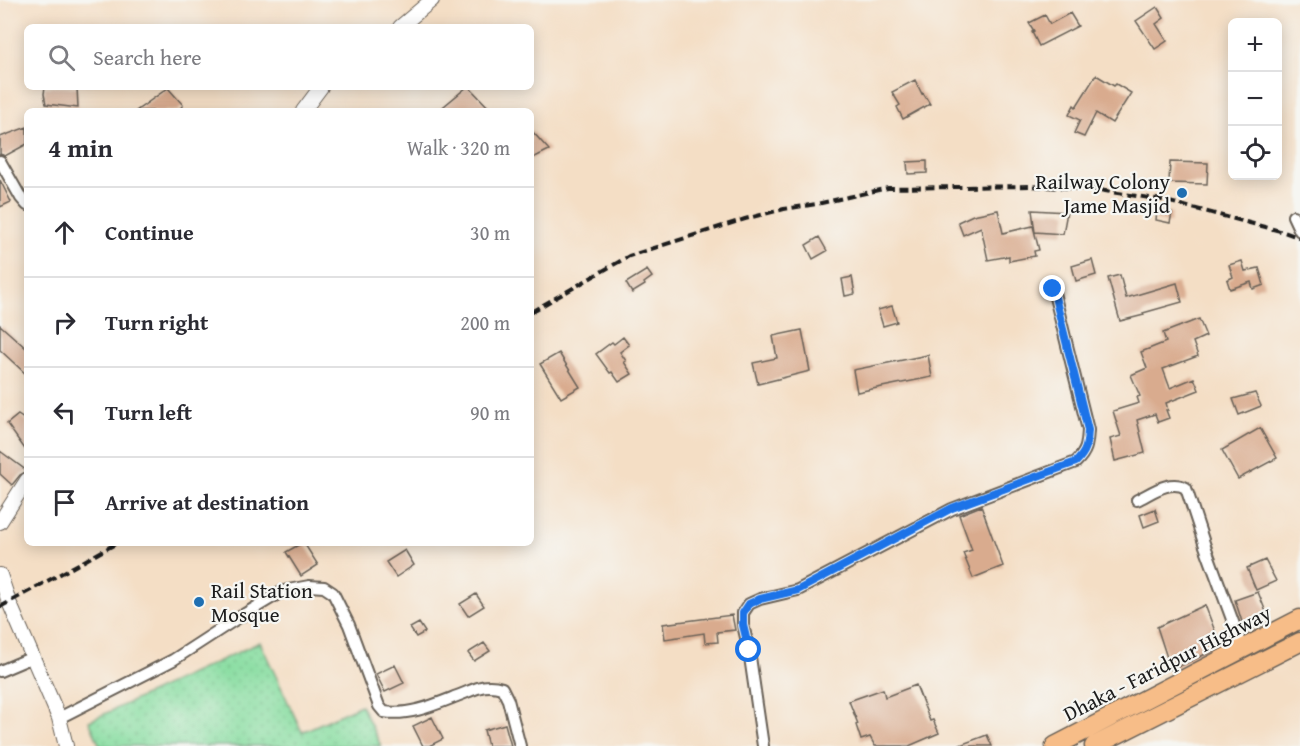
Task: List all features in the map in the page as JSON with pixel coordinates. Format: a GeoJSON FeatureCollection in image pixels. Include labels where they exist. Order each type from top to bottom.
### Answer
{"type":"FeatureCollection","features":[{"type":"Feature","properties":{"kind":"highway","name":"Dhaka - Faridpur Highway"},"geometry":{"type":"LineString","coordinates":[[1055,746],[1300,619]]}},
{"type":"Feature","properties":{"kind":"highway","name":"Dhaka - Faridpur Highway"},"geometry":{"type":"LineString","coordinates":[[1094,746],[1300,642]]}},
{"type":"Feature","properties":{"kind":"highway"},"geometry":{"type":"LineString","coordinates":[[1213,664],[1222,682]]}},
{"type":"Feature","properties":{"kind":"street"},"geometry":{"type":"LineString","coordinates":[[404,24],[432,0]]}},
{"type":"Feature","properties":{"kind":"street"},"geometry":{"type":"LineString","coordinates":[[305,108],[319,90]]}},
{"type":"Feature","properties":{"kind":"street"},"geometry":{"type":"LineString","coordinates":[[0,161],[24,202]]}},
{"type":"Feature","properties":{"kind":"street"},"geometry":{"type":"LineString","coordinates":[[1293,216],[1300,231]]}},
{"type":"Feature","properties":{"kind":"street"},"geometry":{"type":"LineString","coordinates":[[763,746],[749,650],[743,625],[743,613],[749,604],[798,590],[952,508],[1076,462],[1083,455],[1087,445],[1088,430],[1053,289]]}},
{"type":"Feature","properties":{"kind":"street"},"geometry":{"type":"LineString","coordinates":[[1137,500],[1170,484],[1186,488],[1243,649]]}},
{"type":"Feature","properties":{"kind":"street"},"geometry":{"type":"LineString","coordinates":[[0,522],[24,485]]}},
{"type":"Feature","properties":{"kind":"street"},"geometry":{"type":"LineString","coordinates":[[0,575],[9,602],[59,718],[66,746]]}},
{"type":"Feature","properties":{"kind":"street"},"geometry":{"type":"LineString","coordinates":[[59,718],[173,660],[283,591],[309,586],[324,587],[333,593],[349,625],[379,706],[384,712],[392,714],[410,712],[491,685],[502,688],[508,700],[520,746]]}},
{"type":"Feature","properties":{"kind":"street"},"geometry":{"type":"LineString","coordinates":[[0,671],[33,657]]}},
{"type":"Feature","properties":{"kind":"green space"},"geometry":{"type":"Polygon","coordinates":[[[260,642],[302,732],[361,705],[381,746],[100,746],[89,721],[260,642]]]}},
{"type":"Feature","properties":{"kind":"building"},"geometry":{"type":"Polygon","coordinates":[[[1157,7],[1164,18],[1156,24],[1167,41],[1155,49],[1136,21],[1157,7]]]}},
{"type":"Feature","properties":{"kind":"building"},"geometry":{"type":"Polygon","coordinates":[[[1070,13],[1078,26],[1039,46],[1029,23],[1045,15],[1050,24],[1070,13]]]}},
{"type":"Feature","properties":{"kind":"building"},"geometry":{"type":"Polygon","coordinates":[[[1096,75],[1131,93],[1112,123],[1096,113],[1084,137],[1074,133],[1080,120],[1069,115],[1096,75]]]}},
{"type":"Feature","properties":{"kind":"building"},"geometry":{"type":"Polygon","coordinates":[[[915,80],[930,104],[903,119],[897,107],[900,105],[892,92],[915,80]]]}},
{"type":"Feature","properties":{"kind":"building"},"geometry":{"type":"Polygon","coordinates":[[[45,90],[77,90],[78,108],[46,104],[45,90]]]}},
{"type":"Feature","properties":{"kind":"building"},"geometry":{"type":"Polygon","coordinates":[[[165,90],[170,90],[183,105],[180,108],[140,108],[165,90]]]}},
{"type":"Feature","properties":{"kind":"building"},"geometry":{"type":"Polygon","coordinates":[[[463,90],[472,90],[489,108],[442,108],[463,90]]]}},
{"type":"Feature","properties":{"kind":"building"},"geometry":{"type":"Polygon","coordinates":[[[24,128],[24,146],[5,156],[0,154],[0,137],[24,128]]]}},
{"type":"Feature","properties":{"kind":"building"},"geometry":{"type":"Polygon","coordinates":[[[534,133],[549,150],[534,158],[534,133]]]}},
{"type":"Feature","properties":{"kind":"building"},"geometry":{"type":"Polygon","coordinates":[[[927,161],[927,173],[908,174],[907,162],[927,161]]]}},
{"type":"Feature","properties":{"kind":"building"},"geometry":{"type":"Polygon","coordinates":[[[1170,162],[1208,163],[1207,184],[1169,183],[1170,162]]]}},
{"type":"Feature","properties":{"kind":"building"},"geometry":{"type":"Polygon","coordinates":[[[0,180],[11,202],[0,207],[0,180]]]}},
{"type":"Feature","properties":{"kind":"building"},"geometry":{"type":"Polygon","coordinates":[[[998,210],[1003,233],[1033,226],[1039,250],[1034,251],[1035,256],[1009,261],[1009,256],[988,260],[981,227],[963,235],[958,222],[973,215],[998,210]]]}},
{"type":"Feature","properties":{"kind":"building"},"geometry":{"type":"Polygon","coordinates":[[[1032,210],[1067,212],[1063,234],[1035,232],[1032,210]]]}},
{"type":"Feature","properties":{"kind":"building"},"geometry":{"type":"Polygon","coordinates":[[[1157,210],[1172,213],[1170,223],[1156,220],[1157,210]]]}},
{"type":"Feature","properties":{"kind":"building"},"geometry":{"type":"Polygon","coordinates":[[[819,237],[827,251],[813,259],[806,245],[819,237]]]}},
{"type":"Feature","properties":{"kind":"building"},"geometry":{"type":"Polygon","coordinates":[[[1092,260],[1096,275],[1076,281],[1072,266],[1092,260]]]}},
{"type":"Feature","properties":{"kind":"building"},"geometry":{"type":"Polygon","coordinates":[[[1242,261],[1245,271],[1259,268],[1264,285],[1253,289],[1251,282],[1230,289],[1227,280],[1233,277],[1229,265],[1242,261]]]}},
{"type":"Feature","properties":{"kind":"building"},"geometry":{"type":"Polygon","coordinates":[[[647,270],[652,277],[644,283],[645,285],[632,293],[626,283],[647,270]]]}},
{"type":"Feature","properties":{"kind":"building"},"geometry":{"type":"Polygon","coordinates":[[[1120,275],[1126,298],[1177,283],[1182,302],[1120,321],[1108,278],[1120,275]]]}},
{"type":"Feature","properties":{"kind":"building"},"geometry":{"type":"Polygon","coordinates":[[[852,277],[855,294],[845,296],[842,279],[852,277]]]}},
{"type":"Feature","properties":{"kind":"building"},"geometry":{"type":"Polygon","coordinates":[[[892,306],[897,322],[883,326],[878,310],[892,306]]]}},
{"type":"Feature","properties":{"kind":"building"},"geometry":{"type":"Polygon","coordinates":[[[1199,319],[1206,336],[1193,342],[1198,356],[1163,369],[1170,388],[1194,378],[1199,390],[1166,403],[1169,418],[1158,422],[1155,414],[1137,420],[1145,453],[1115,461],[1110,439],[1121,436],[1113,411],[1139,403],[1137,397],[1140,396],[1131,375],[1147,368],[1141,352],[1166,342],[1163,333],[1199,319]]]}},
{"type":"Feature","properties":{"kind":"building"},"geometry":{"type":"Polygon","coordinates":[[[0,325],[24,346],[24,372],[0,350],[0,325]]]}},
{"type":"Feature","properties":{"kind":"building"},"geometry":{"type":"Polygon","coordinates":[[[802,330],[810,371],[758,384],[753,363],[777,358],[773,336],[802,330]]]}},
{"type":"Feature","properties":{"kind":"building"},"geometry":{"type":"Polygon","coordinates":[[[623,337],[629,345],[620,352],[632,374],[619,382],[596,354],[623,337]]]}},
{"type":"Feature","properties":{"kind":"building"},"geometry":{"type":"Polygon","coordinates":[[[559,353],[580,387],[561,398],[540,364],[559,353]]]}},
{"type":"Feature","properties":{"kind":"building"},"geometry":{"type":"Polygon","coordinates":[[[928,355],[932,377],[857,392],[853,370],[928,355]]]}},
{"type":"Feature","properties":{"kind":"building"},"geometry":{"type":"Polygon","coordinates":[[[1255,393],[1261,406],[1239,415],[1233,399],[1255,393]]]}},
{"type":"Feature","properties":{"kind":"building"},"geometry":{"type":"Polygon","coordinates":[[[18,415],[24,419],[24,448],[7,424],[18,415]]]}},
{"type":"Feature","properties":{"kind":"building"},"geometry":{"type":"Polygon","coordinates":[[[1260,428],[1277,458],[1238,479],[1222,450],[1260,428]]]}},
{"type":"Feature","properties":{"kind":"building"},"geometry":{"type":"Polygon","coordinates":[[[0,451],[24,469],[24,473],[12,485],[0,474],[0,451]]]}},
{"type":"Feature","properties":{"kind":"building"},"geometry":{"type":"Polygon","coordinates":[[[981,506],[1003,566],[973,578],[963,553],[972,550],[959,515],[981,506]]]}},
{"type":"Feature","properties":{"kind":"building"},"geometry":{"type":"Polygon","coordinates":[[[1155,509],[1159,521],[1144,527],[1140,515],[1155,509]]]}},
{"type":"Feature","properties":{"kind":"building"},"geometry":{"type":"Polygon","coordinates":[[[297,546],[306,546],[318,565],[301,576],[286,552],[297,546]]]}},
{"type":"Feature","properties":{"kind":"building"},"geometry":{"type":"Polygon","coordinates":[[[405,550],[414,565],[396,577],[386,562],[405,550]]]}},
{"type":"Feature","properties":{"kind":"building"},"geometry":{"type":"Polygon","coordinates":[[[1265,560],[1276,581],[1256,590],[1247,568],[1265,560]]]}},
{"type":"Feature","properties":{"kind":"building"},"geometry":{"type":"Polygon","coordinates":[[[1258,592],[1270,622],[1245,631],[1235,600],[1258,592]]]}},
{"type":"Feature","properties":{"kind":"building"},"geometry":{"type":"Polygon","coordinates":[[[476,594],[484,606],[468,616],[460,604],[476,594]]]}},
{"type":"Feature","properties":{"kind":"building"},"geometry":{"type":"Polygon","coordinates":[[[1205,605],[1221,647],[1171,670],[1157,627],[1205,605]]]}},
{"type":"Feature","properties":{"kind":"building"},"geometry":{"type":"Polygon","coordinates":[[[732,615],[735,630],[717,632],[718,642],[705,643],[704,633],[665,639],[663,624],[732,615]]]}},
{"type":"Feature","properties":{"kind":"building"},"geometry":{"type":"Polygon","coordinates":[[[419,623],[425,632],[416,637],[410,628],[419,623]]]}},
{"type":"Feature","properties":{"kind":"building"},"geometry":{"type":"Polygon","coordinates":[[[484,643],[490,651],[474,661],[468,653],[484,643]]]}},
{"type":"Feature","properties":{"kind":"building"},"geometry":{"type":"Polygon","coordinates":[[[395,665],[404,683],[385,692],[376,674],[395,665]]]}},
{"type":"Feature","properties":{"kind":"building"},"geometry":{"type":"Polygon","coordinates":[[[916,685],[930,721],[933,720],[939,733],[909,746],[875,746],[870,737],[861,740],[856,725],[858,724],[849,701],[883,689],[885,697],[916,685]]]}},
{"type":"Feature","properties":{"kind":"building"},"geometry":{"type":"Polygon","coordinates":[[[432,717],[443,739],[429,746],[423,746],[413,726],[432,717]]]}},
{"type":"Feature","properties":{"kind":"building"},"geometry":{"type":"Polygon","coordinates":[[[505,724],[511,746],[488,746],[484,730],[505,724]]]}},
{"type":"Feature","properties":{"kind":"building"},"geometry":{"type":"Polygon","coordinates":[[[987,735],[992,746],[960,746],[960,745],[987,735]]]}},
{"type":"Feature","properties":{"kind":"railway"},"geometry":{"type":"LineString","coordinates":[[534,310],[629,256],[745,219],[888,188],[1029,186],[1099,190],[1162,200],[1300,238]]}},
{"type":"Feature","properties":{"kind":"railway"},"geometry":{"type":"LineString","coordinates":[[0,607],[112,546]]}},
{"type":"Feature","properties":{"kind":"place","name":"Railway Colony Jame Masjid"},"geometry":{"type":"Point","coordinates":[1182,193]}},
{"type":"Feature","properties":{"kind":"place","name":"Rail Station Mosque"},"geometry":{"type":"Point","coordinates":[199,602]}},
{"type":"Feature","properties":{"kind":"route"},"geometry":{"type":"LineString","coordinates":[[749,650],[743,625],[743,613],[749,604],[798,590],[952,508],[1034,479],[1076,462],[1083,455],[1087,445],[1088,430],[1053,289]]}}]}
